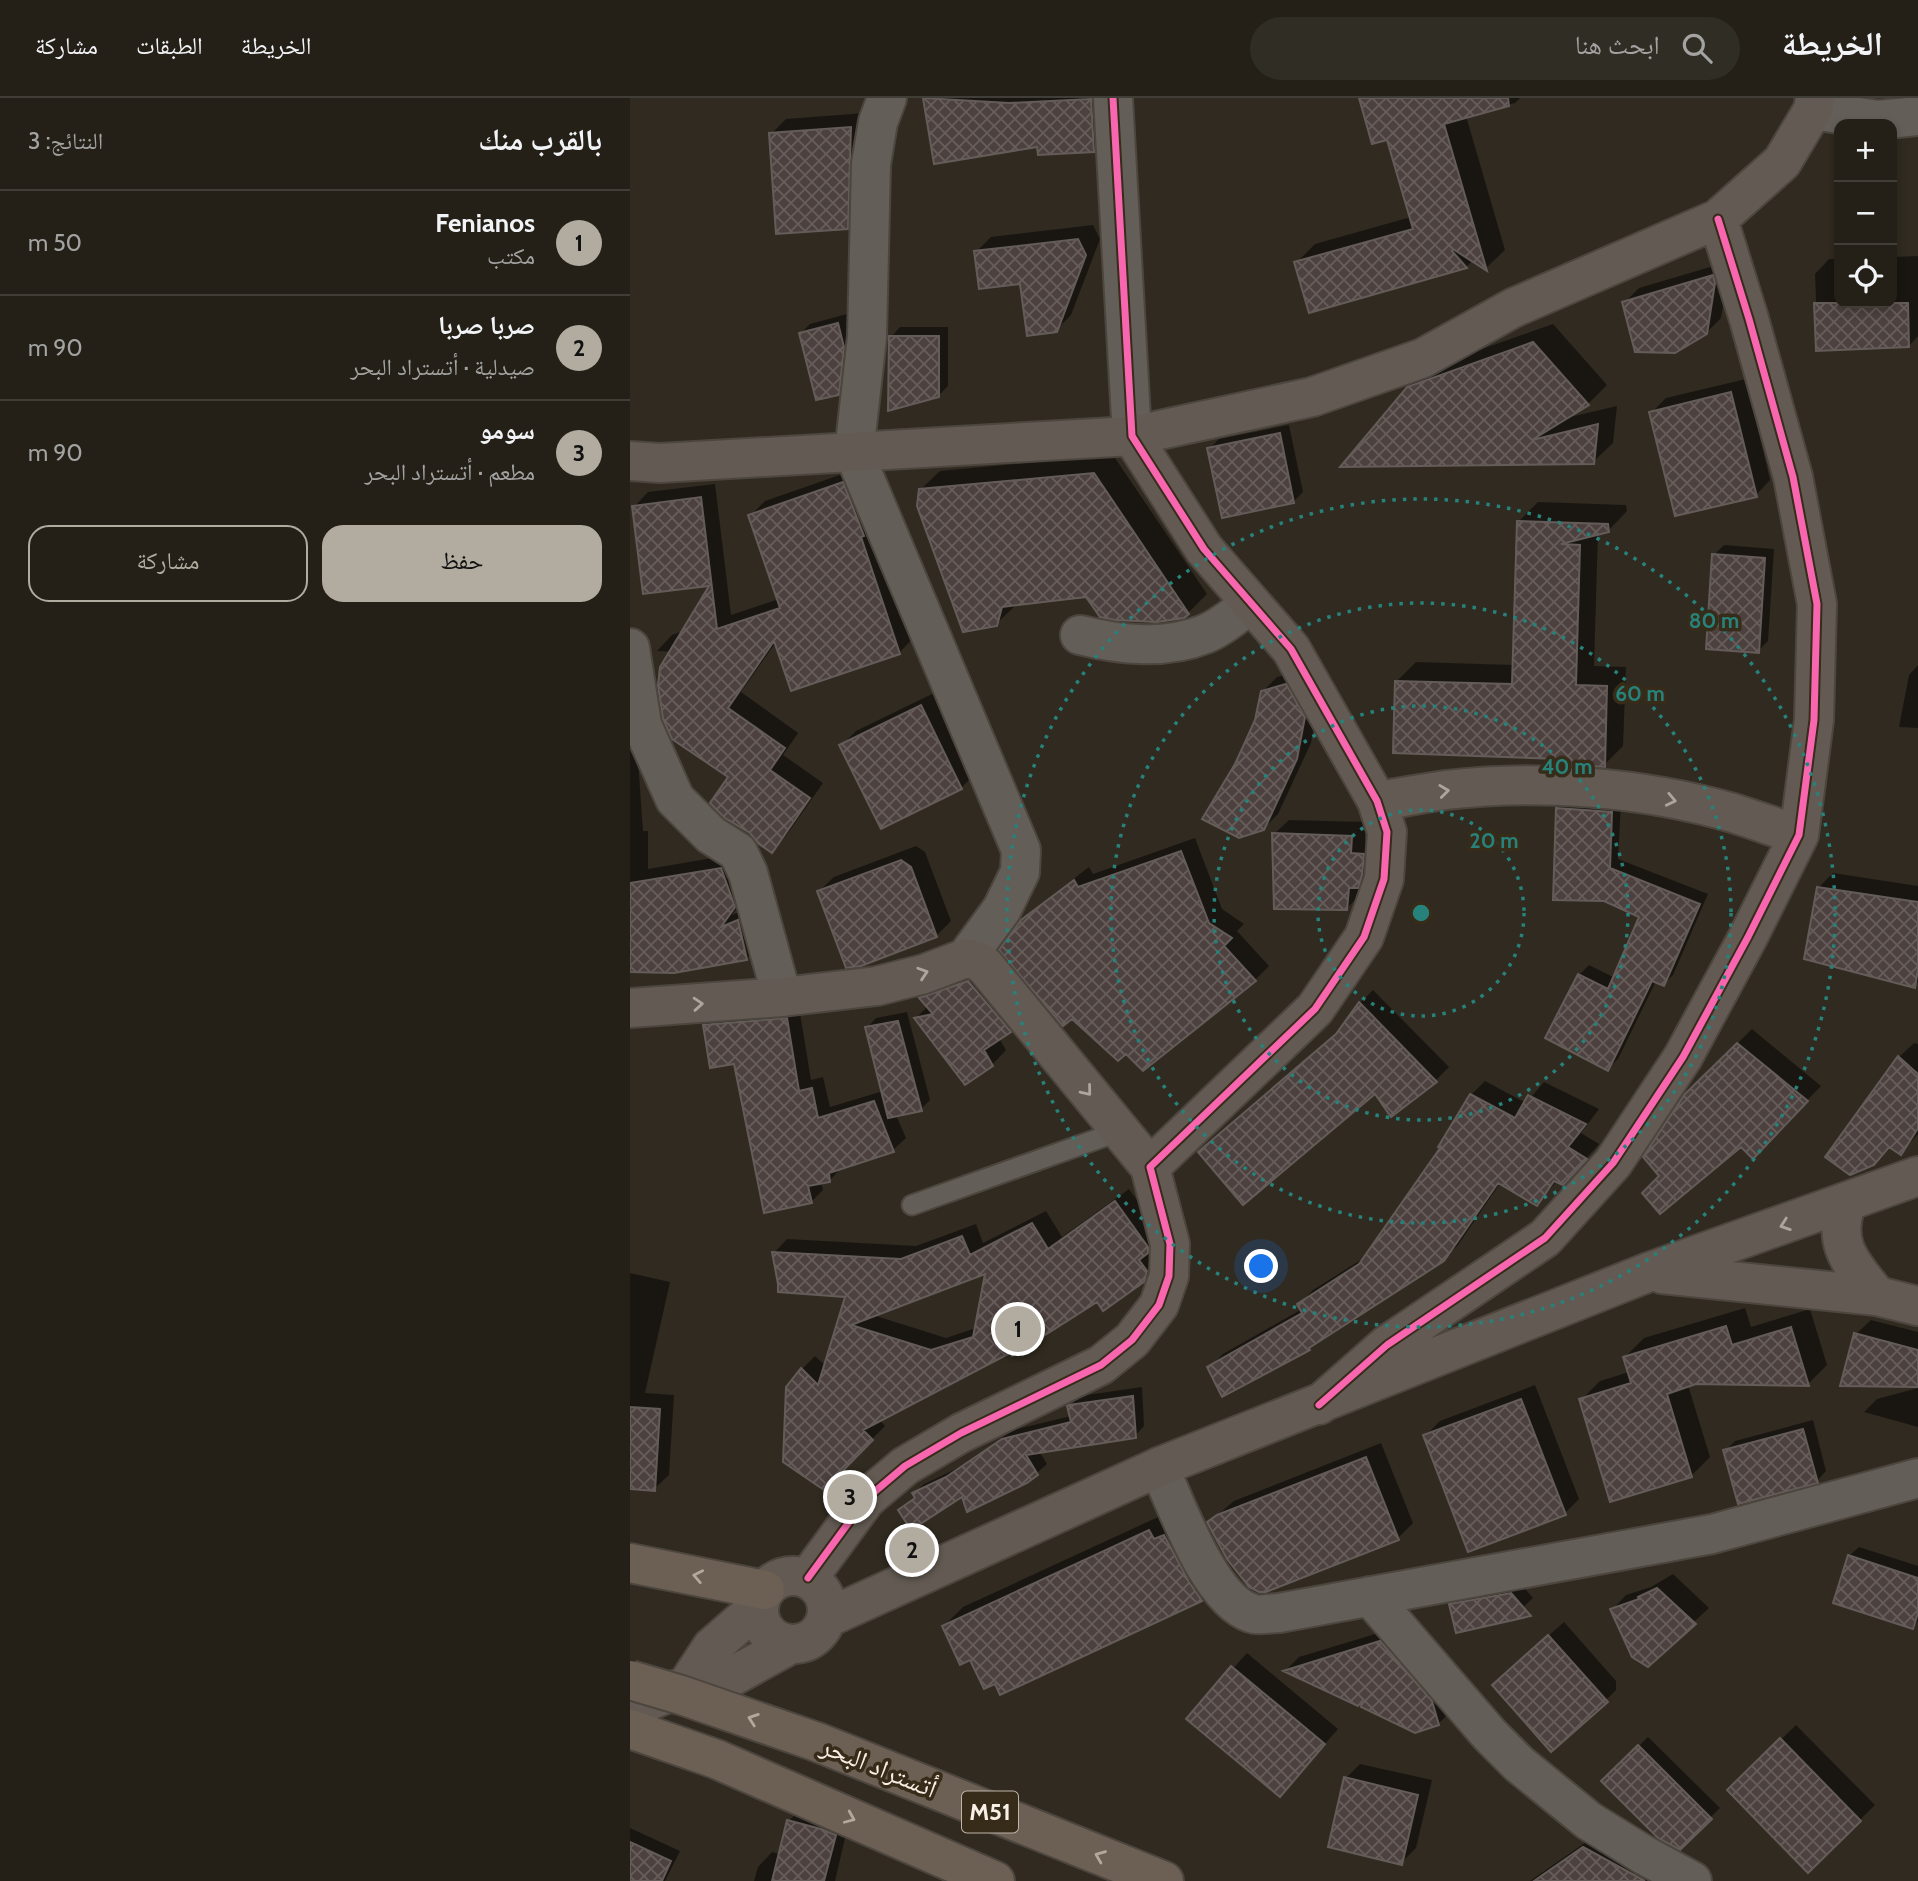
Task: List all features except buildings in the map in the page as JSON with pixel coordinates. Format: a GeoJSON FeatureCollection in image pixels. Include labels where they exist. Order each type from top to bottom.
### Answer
{"type":"FeatureCollection","features":[{"type":"Feature","properties":{"kind":"highway"},"geometry":{"type":"LineString","coordinates":[[630,1563],[762,1598]]}},
{"type":"Feature","properties":{"kind":"highway","name":"أتستراد البحر"},"geometry":{"type":"LineString","coordinates":[[630,1680],[694,1699],[817,1742],[1164,1881]]}},
{"type":"Feature","properties":{"kind":"highway","name":"M51"},"geometry":{"type":"LineString","coordinates":[[630,1729],[716,1759],[995,1881]]}},
{"type":"Feature","properties":{"kind":"street"},"geometry":{"type":"LineString","coordinates":[[887,98],[878,122],[872,164],[867,337],[854,453],[1021,850],[1020,872],[1002,909],[966,958]]}},
{"type":"Feature","properties":{"kind":"street"},"geometry":{"type":"LineString","coordinates":[[1113,98],[1132,436],[1204,549],[1291,649],[1377,801],[1387,832],[1384,879],[1364,937],[1315,1009],[1150,1167]]}},
{"type":"Feature","properties":{"kind":"street"},"geometry":{"type":"LineString","coordinates":[[630,461],[660,463],[1132,436],[1312,397],[1423,358],[1513,307],[1718,219],[1782,162],[1814,104],[1878,120],[1918,116]]}},
{"type":"Feature","properties":{"kind":"street"},"geometry":{"type":"LineString","coordinates":[[1320,1405],[1387,1345],[1545,1238],[1613,1163],[1683,1057],[1799,835],[1814,720],[1817,604],[1793,477],[1718,219]]}},
{"type":"Feature","properties":{"kind":"street"},"geometry":{"type":"LineString","coordinates":[[1080,635],[1106,641],[1161,645],[1206,634],[1251,604]]}},
{"type":"Feature","properties":{"kind":"street"},"geometry":{"type":"LineString","coordinates":[[630,648],[642,725],[675,799],[711,835],[738,852],[748,873],[782,997]]}},
{"type":"Feature","properties":{"kind":"street"},"geometry":{"type":"LineString","coordinates":[[1377,801],[1448,790],[1519,786],[1591,788],[1661,798],[1731,813],[1799,835]]}},
{"type":"Feature","properties":{"kind":"street"},"geometry":{"type":"LineString","coordinates":[[630,1008],[782,997],[877,986],[924,974],[966,958],[976,960],[985,966],[1150,1167],[1170,1244],[1169,1276],[1159,1305],[1132,1340],[1101,1365],[961,1433],[905,1466],[866,1499],[808,1578]]}},
{"type":"Feature","properties":{"kind":"street"},"geometry":{"type":"LineString","coordinates":[[827,1618],[1159,1467],[1649,1272],[1846,1204],[1918,1176]]}},
{"type":"Feature","properties":{"kind":"street"},"geometry":{"type":"LineString","coordinates":[[1846,1204],[1840,1223],[1842,1245],[1852,1264],[1877,1296]]}},
{"type":"Feature","properties":{"kind":"street"},"geometry":{"type":"LineString","coordinates":[[1649,1272],[1877,1296],[1918,1306]]}},
{"type":"Feature","properties":{"kind":"street"},"geometry":{"type":"LineString","coordinates":[[1159,1467],[1202,1564],[1226,1596],[1252,1614],[1279,1613],[1712,1534],[1918,1478]]}},
{"type":"Feature","properties":{"kind":"street"},"geometry":{"type":"LineString","coordinates":[[687,1685],[712,1647],[762,1598],[773,1581],[784,1576],[808,1578],[825,1594],[827,1618],[822,1629],[803,1643],[791,1644],[778,1640],[767,1632],[760,1620],[762,1598]]}},
{"type":"Feature","properties":{"kind":"street"},"geometry":{"type":"LineString","coordinates":[[1370,1596],[1490,1735],[1519,1764],[1589,1821],[1692,1881]]}},
{"type":"Feature","properties":{"kind":"street"},"geometry":{"type":"LineString","coordinates":[[630,1709],[687,1685],[733,1676],[791,1644]]}},
{"type":"Feature","properties":{"kind":"lane"},"geometry":{"type":"LineString","coordinates":[[912,1205],[1120,1131]]}},
{"type":"Feature","properties":{"kind":"cycle path"},"geometry":{"type":"LineString","coordinates":[[808,1578],[866,1499],[905,1466],[961,1433],[1101,1365],[1132,1340],[1159,1305],[1169,1276],[1170,1244],[1150,1167],[1315,1009],[1364,937],[1384,879],[1387,832],[1377,801],[1291,649],[1204,549],[1132,436],[1113,98]]}},
{"type":"Feature","properties":{"kind":"cycle path"},"geometry":{"type":"LineString","coordinates":[[1319,1405],[1387,1345],[1545,1238],[1613,1163],[1683,1057],[1799,835],[1814,720],[1817,604],[1793,477],[1718,219]]}},
{"type":"Feature","properties":{"kind":"place","name":"Fenianos"},"geometry":{"type":"Point","coordinates":[1018,1329]}},
{"type":"Feature","properties":{"kind":"place","name":"سومو"},"geometry":{"type":"Point","coordinates":[850,1497]}},
{"type":"Feature","properties":{"kind":"place","name":"صربا صربا"},"geometry":{"type":"Point","coordinates":[912,1550]}}]}
